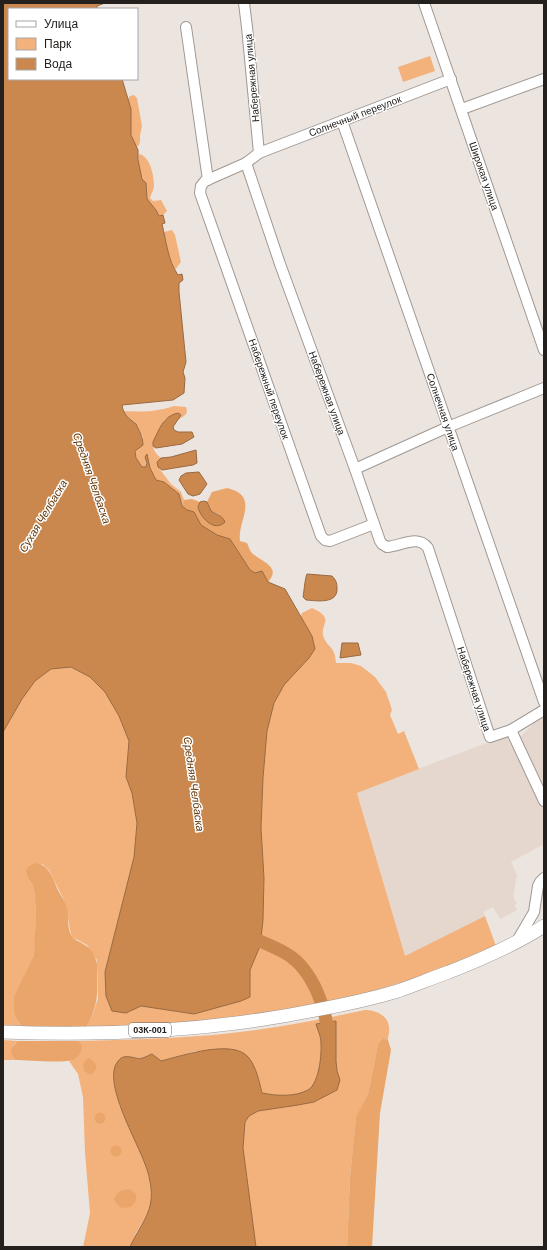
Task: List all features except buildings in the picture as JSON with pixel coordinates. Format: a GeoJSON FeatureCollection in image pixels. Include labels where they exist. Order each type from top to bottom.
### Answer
{"type":"FeatureCollection","features":[{"type":"Feature","properties":{"kind":"main road","name":"03К-001"},"geometry":{"type":"LineString","coordinates":[[3,1032],[80,1033],[179,1029],[240,1024],[359,1002],[416,985],[476,961],[544,926]]}},
{"type":"Feature","properties":{"kind":"street","name":"Набережная улица"},"geometry":{"type":"LineString","coordinates":[[244,3],[248,26],[259,153]]}},
{"type":"Feature","properties":{"kind":"street","name":"Широкая улица"},"geometry":{"type":"LineString","coordinates":[[424,3],[462,109],[544,350]]}},
{"type":"Feature","properties":{"kind":"street","name":"Набережный переулок"},"geometry":{"type":"LineString","coordinates":[[186,27],[204,183],[200,193],[321,536],[330,542],[374,524]]}},
{"type":"Feature","properties":{"kind":"street","name":"Солнечный переулок"},"geometry":{"type":"LineString","coordinates":[[259,153],[451,78]]}},
{"type":"Feature","properties":{"kind":"street"},"geometry":{"type":"LineString","coordinates":[[462,109],[544,79]]}},
{"type":"Feature","properties":{"kind":"street","name":"Солнечная улица"},"geometry":{"type":"LineString","coordinates":[[342,121],[544,702]]}},
{"type":"Feature","properties":{"kind":"street"},"geometry":{"type":"LineString","coordinates":[[204,183],[246,162],[259,153]]}},
{"type":"Feature","properties":{"kind":"street","name":"Набережная улица"},"geometry":{"type":"LineString","coordinates":[[246,162],[280,264],[380,541],[387,547],[415,541],[425,543],[428,548],[490,737],[510,730]]}},
{"type":"Feature","properties":{"kind":"street"},"geometry":{"type":"LineString","coordinates":[[355,469],[448,427],[544,388]]}},
{"type":"Feature","properties":{"kind":"street"},"geometry":{"type":"LineString","coordinates":[[544,710],[510,730],[544,801]]}},
{"type":"Feature","properties":{"kind":"street"},"geometry":{"type":"LineString","coordinates":[[516,941],[534,912],[538,886],[544,878]]}},
{"type":"Feature","properties":{"kind":"shaded area"},"geometry":{"type":"Polygon","coordinates":[[[227,488],[237,492],[243,497],[245,510],[240,533],[240,541],[247,543],[250,551],[272,569],[272,577],[268,582],[262,571],[255,573],[250,570],[230,539],[217,535],[201,525],[194,512],[187,510],[182,506],[184,500],[192,499],[200,502],[198,507],[199,511],[211,525],[220,515],[211,511],[207,502],[212,492],[227,488]]]}},
{"type":"Feature","properties":{"kind":"shaded area"},"geometry":{"type":"Polygon","coordinates":[[[544,714],[544,792],[519,738],[544,714]]]}},
{"type":"Feature","properties":{"kind":"shaded area"},"geometry":{"type":"Polygon","coordinates":[[[508,735],[544,810],[544,844],[511,862],[517,875],[513,896],[517,904],[514,905],[517,910],[500,919],[493,907],[483,912],[485,916],[405,957],[357,792],[508,735]]]}},
{"type":"Feature","properties":{"kind":"shaded area"},"geometry":{"type":"Polygon","coordinates":[[[36,863],[45,867],[51,874],[67,908],[71,935],[91,950],[97,962],[97,998],[86,1028],[22,1026],[15,1017],[14,997],[34,955],[36,911],[34,890],[26,871],[29,866],[36,863]]]}},
{"type":"Feature","properties":{"kind":"shaded area"},"geometry":{"type":"Polygon","coordinates":[[[383,1038],[388,1040],[391,1050],[380,1113],[372,1247],[347,1247],[350,1177],[356,1117],[368,1094],[378,1044],[383,1038]]]}},
{"type":"Feature","properties":{"kind":"shaded area"},"geometry":{"type":"Polygon","coordinates":[[[17,1041],[79,1041],[82,1047],[78,1056],[75,1059],[70,1060],[55,1062],[15,1060],[11,1050],[17,1041]]]}},
{"type":"Feature","properties":{"kind":"shaded area"},"geometry":{"type":"Polygon","coordinates":[[[89,1058],[96,1066],[96,1070],[92,1074],[88,1074],[84,1070],[83,1064],[89,1058]]]}},
{"type":"Feature","properties":{"kind":"shaded area"},"geometry":{"type":"Polygon","coordinates":[[[100,1112],[104,1114],[106,1118],[104,1122],[100,1124],[96,1122],[94,1118],[96,1114],[100,1112]]]}},
{"type":"Feature","properties":{"kind":"shaded area"},"geometry":{"type":"Polygon","coordinates":[[[116,1145],[120,1147],[122,1151],[120,1155],[116,1157],[112,1155],[110,1151],[112,1147],[116,1145]]]}},
{"type":"Feature","properties":{"kind":"shaded area"},"geometry":{"type":"Polygon","coordinates":[[[130,1189],[136,1194],[136,1201],[131,1207],[121,1208],[114,1199],[120,1191],[130,1189]]]}},
{"type":"Feature","properties":{"kind":"green space"},"geometry":{"type":"Polygon","coordinates":[[[430,56],[435,71],[403,82],[398,67],[430,56]]]}},
{"type":"Feature","properties":{"kind":"green space"},"geometry":{"type":"Polygon","coordinates":[[[134,95],[137,98],[142,126],[139,145],[136,147],[133,141],[131,129],[128,99],[130,96],[134,95]]]}},
{"type":"Feature","properties":{"kind":"green space"},"geometry":{"type":"Polygon","coordinates":[[[139,154],[146,158],[151,166],[154,189],[150,198],[153,201],[161,200],[167,211],[163,215],[159,216],[147,199],[146,183],[139,170],[139,154]]]}},
{"type":"Feature","properties":{"kind":"green space"},"geometry":{"type":"Polygon","coordinates":[[[172,230],[175,235],[181,262],[175,270],[168,252],[164,232],[172,230]]]}},
{"type":"Feature","properties":{"kind":"green space"},"geometry":{"type":"Polygon","coordinates":[[[174,406],[186,407],[187,411],[184,416],[178,420],[181,415],[165,419],[153,442],[153,445],[157,455],[161,458],[157,462],[158,467],[171,484],[181,492],[184,500],[182,506],[179,494],[164,482],[156,480],[150,468],[147,454],[146,467],[142,467],[137,458],[136,452],[143,437],[139,433],[136,424],[123,411],[149,411],[174,406]]]}},
{"type":"Feature","properties":{"kind":"green space"},"geometry":{"type":"Polygon","coordinates":[[[312,608],[324,616],[324,638],[332,648],[336,663],[351,663],[361,666],[375,677],[386,692],[392,710],[390,715],[398,734],[404,731],[419,769],[357,793],[405,956],[485,916],[496,946],[412,979],[373,991],[290,1010],[233,1018],[154,1026],[86,1028],[98,998],[97,960],[87,945],[72,937],[63,898],[49,870],[42,864],[28,878],[34,890],[36,911],[35,944],[34,955],[24,977],[15,1017],[22,1026],[3,1025],[3,732],[22,699],[35,681],[51,669],[71,667],[90,677],[106,692],[119,716],[129,741],[126,777],[132,793],[137,823],[134,857],[105,972],[126,1013],[141,1006],[194,1014],[250,997],[250,970],[260,946],[263,920],[264,878],[261,828],[267,731],[274,703],[284,685],[309,658],[315,649],[312,636],[301,617],[302,613],[312,608]]]}},
{"type":"Feature","properties":{"kind":"green space"},"geometry":{"type":"Polygon","coordinates":[[[365,1010],[377,1012],[384,1016],[388,1023],[389,1030],[388,1040],[383,1038],[378,1044],[368,1094],[356,1118],[350,1177],[347,1247],[256,1247],[243,1148],[245,1122],[249,1116],[258,1111],[314,1102],[337,1090],[338,1079],[336,1066],[335,1021],[316,1024],[321,1042],[321,1057],[318,1073],[312,1086],[308,1090],[292,1095],[262,1093],[257,1073],[248,1057],[237,1051],[196,1051],[161,1061],[152,1054],[143,1058],[134,1057],[119,1059],[115,1070],[114,1083],[122,1112],[141,1153],[149,1178],[151,1186],[150,1205],[130,1247],[83,1247],[90,1213],[85,1153],[83,1097],[78,1074],[69,1061],[77,1058],[82,1045],[79,1041],[154,1039],[241,1032],[324,1019],[365,1010]]]}},
{"type":"Feature","properties":{"kind":"green space"},"geometry":{"type":"Polygon","coordinates":[[[3,1040],[17,1041],[13,1050],[15,1060],[3,1060],[3,1040]]]}},
{"type":"Feature","properties":{"kind":"water","name":"Сухая Челбаска"},"geometry":{"type":"Polygon","coordinates":[[[3,3],[105,3],[97,6],[97,8],[8,8],[8,80],[122,80],[131,109],[131,135],[138,150],[138,160],[142,179],[146,183],[147,199],[159,216],[163,215],[165,223],[162,224],[170,257],[178,275],[182,274],[183,280],[179,283],[179,292],[186,362],[183,372],[185,378],[184,393],[173,400],[122,405],[127,416],[136,424],[141,434],[143,445],[135,451],[136,458],[142,467],[146,467],[147,463],[145,457],[147,454],[150,468],[156,480],[164,482],[179,494],[182,506],[187,510],[194,512],[201,525],[217,535],[230,539],[250,570],[255,573],[262,571],[268,582],[285,589],[312,636],[315,649],[309,658],[284,685],[274,703],[267,731],[261,828],[264,878],[263,920],[260,946],[250,970],[250,997],[241,1001],[194,1014],[141,1006],[126,1013],[112,1011],[106,996],[105,972],[134,857],[137,823],[132,793],[126,777],[129,741],[119,716],[105,692],[90,677],[71,667],[51,669],[35,681],[22,699],[3,732],[3,3]]]}},
{"type":"Feature","properties":{"kind":"water"},"geometry":{"type":"Polygon","coordinates":[[[178,413],[181,415],[173,427],[174,430],[178,432],[192,432],[194,437],[182,444],[156,448],[153,446],[153,442],[165,420],[178,413]]]}},
{"type":"Feature","properties":{"kind":"water"},"geometry":{"type":"Polygon","coordinates":[[[196,450],[197,463],[193,465],[162,470],[158,467],[157,462],[161,458],[171,457],[196,450]]]}},
{"type":"Feature","properties":{"kind":"water"},"geometry":{"type":"Polygon","coordinates":[[[199,472],[207,484],[200,494],[193,496],[188,494],[179,480],[181,476],[186,473],[199,472]]]}},
{"type":"Feature","properties":{"kind":"water"},"geometry":{"type":"Polygon","coordinates":[[[200,502],[207,502],[211,511],[221,516],[225,522],[216,526],[212,525],[205,519],[198,507],[200,502]]]}},
{"type":"Feature","properties":{"kind":"water"},"geometry":{"type":"Polygon","coordinates":[[[307,574],[332,576],[337,585],[334,597],[326,600],[306,600],[303,597],[307,574]]]}},
{"type":"Feature","properties":{"kind":"water"},"geometry":{"type":"Polygon","coordinates":[[[342,643],[358,643],[361,655],[340,658],[342,643]]]}},
{"type":"Feature","properties":{"kind":"water"},"geometry":{"type":"Polygon","coordinates":[[[336,1021],[336,1061],[340,1080],[337,1090],[314,1102],[258,1111],[249,1116],[245,1122],[243,1148],[256,1247],[130,1247],[148,1212],[151,1188],[146,1167],[117,1097],[114,1083],[114,1070],[118,1061],[124,1057],[143,1058],[152,1054],[161,1061],[207,1050],[232,1049],[242,1052],[252,1062],[262,1093],[292,1095],[308,1090],[312,1086],[318,1073],[321,1057],[321,1041],[316,1024],[336,1021]]]}},
{"type":"Feature","properties":{"kind":"waterway","name":"Средняя Челбаска"},"geometry":{"type":"LineString","coordinates":[[245,935],[287,954],[304,970],[322,1004],[328,1040]]}}]}
